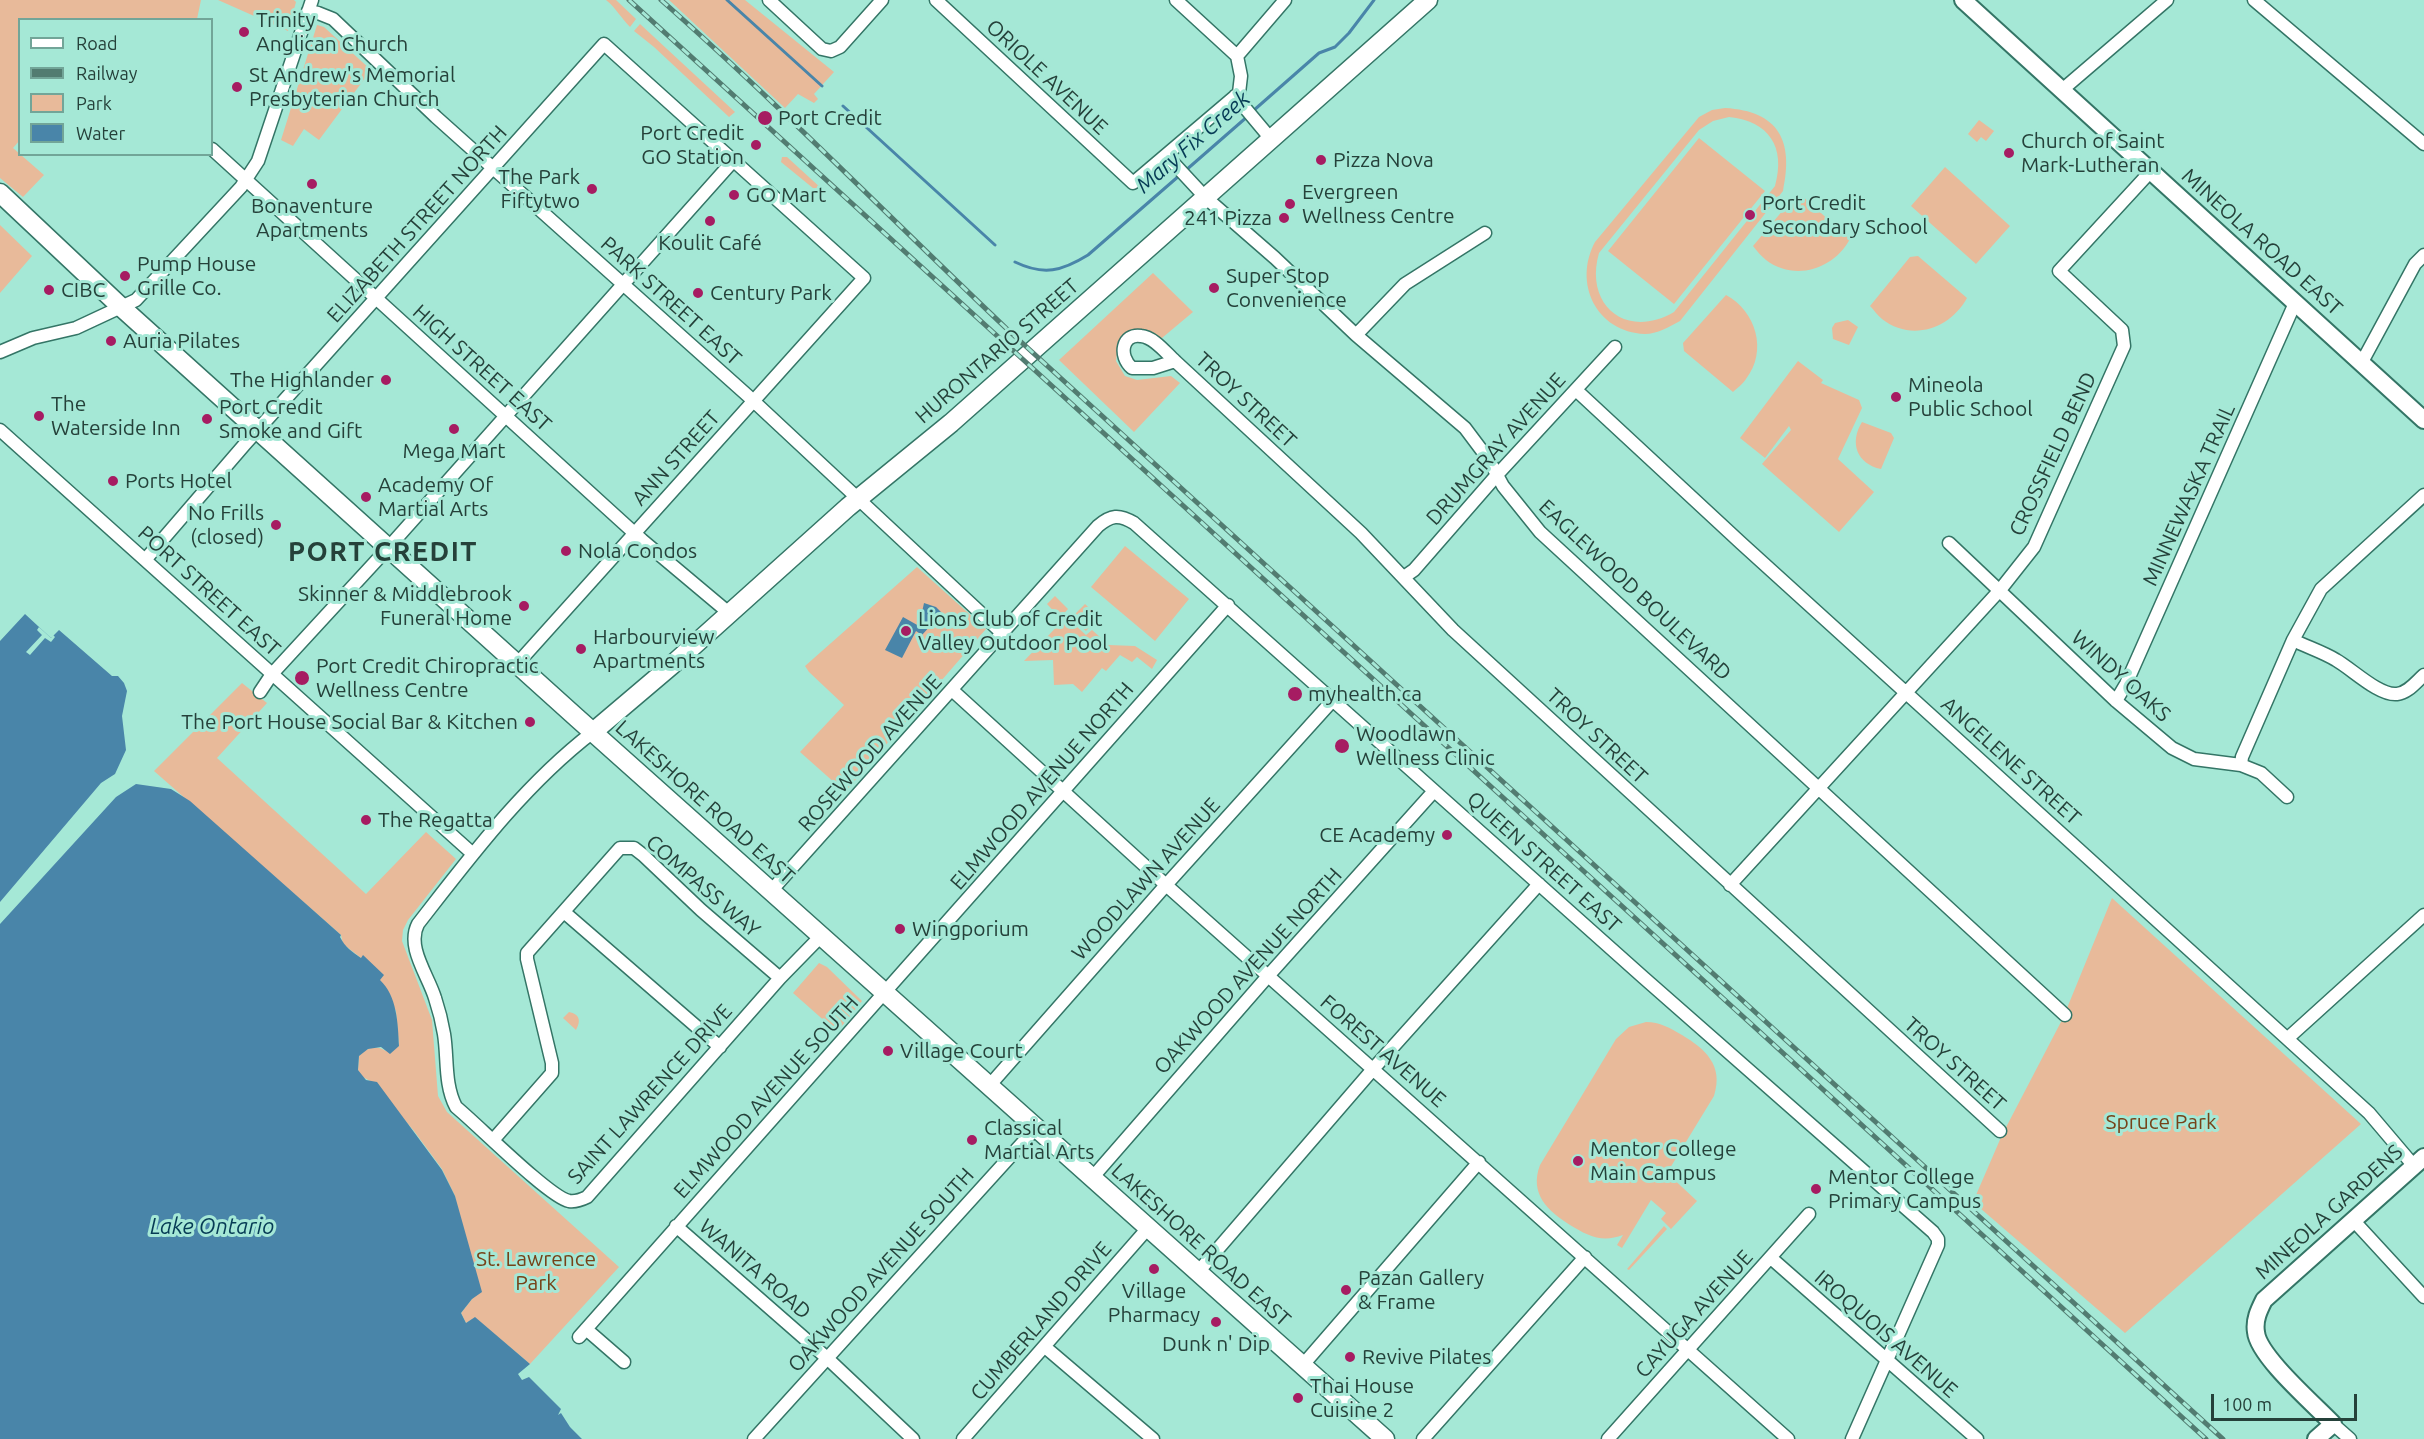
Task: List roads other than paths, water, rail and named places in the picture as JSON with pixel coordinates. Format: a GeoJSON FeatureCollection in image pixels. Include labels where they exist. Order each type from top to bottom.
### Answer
{"type":"FeatureCollection","features":[{"type":"Feature","properties":{"kind":"main road","name":"HURONTARIO STREET"},"geometry":{"type":"LineString","coordinates":[[593,732],[666,671],[858,499],[951,423],[1428,0]]}},
{"type":"Feature","properties":{"kind":"main road","name":"LAKESHORE ROAD EAST"},"geometry":{"type":"LineString","coordinates":[[0,193],[120,306],[388,548],[1384,1439]]}},
{"type":"Feature","properties":{"kind":"street"},"geometry":{"type":"LineString","coordinates":[[769,0],[822,49],[831,51],[840,47],[882,0]]}},
{"type":"Feature","properties":{"kind":"street","name":"ORIOLE AVENUE"},"geometry":{"type":"LineString","coordinates":[[936,0],[1132,183],[1167,156]]}},
{"type":"Feature","properties":{"kind":"street"},"geometry":{"type":"LineString","coordinates":[[1167,156],[1184,138],[1239,93],[1241,76],[1237,56],[1176,0]]}},
{"type":"Feature","properties":{"kind":"street"},"geometry":{"type":"LineString","coordinates":[[1237,56],[1285,0]]}},
{"type":"Feature","properties":{"kind":"street","name":"MINEOLA ROAD EAST"},"geometry":{"type":"LineString","coordinates":[[1963,0],[2424,420]]}},
{"type":"Feature","properties":{"kind":"street"},"geometry":{"type":"LineString","coordinates":[[2062,90],[2167,0]]}},
{"type":"Feature","properties":{"kind":"street"},"geometry":{"type":"LineString","coordinates":[[2254,0],[2424,144]]}},
{"type":"Feature","properties":{"kind":"street"},"geometry":{"type":"LineString","coordinates":[[0,352],[33,338],[76,328],[136,300],[245,181],[260,154],[310,6]]}},
{"type":"Feature","properties":{"kind":"street","name":"PARK STREET EAST"},"geometry":{"type":"LineString","coordinates":[[310,6],[318,13],[333,19],[436,117],[753,402],[1000,632]]}},
{"type":"Feature","properties":{"kind":"street","name":"ELIZABETH STREET NORTH"},"geometry":{"type":"LineString","coordinates":[[145,560],[257,430],[604,44],[733,161]]}},
{"type":"Feature","properties":{"kind":"street"},"geometry":{"type":"LineString","coordinates":[[1234,96],[1271,139]]}},
{"type":"Feature","properties":{"kind":"street","name":"HIGH STREET EAST"},"geometry":{"type":"LineString","coordinates":[[213,150],[635,533],[729,614]]}},
{"type":"Feature","properties":{"kind":"street","name":"EAGLEWOOD BOULEVARD"},"geometry":{"type":"LineString","coordinates":[[1167,156],[1205,197],[1275,258],[1356,335],[1465,428],[1490,460],[1496,476],[1540,532],[2065,1015]]}},
{"type":"Feature","properties":{"kind":"street"},"geometry":{"type":"LineString","coordinates":[[260,692],[272,674],[507,416],[733,161]]}},
{"type":"Feature","properties":{"kind":"street","name":"ANN STREET"},"geometry":{"type":"LineString","coordinates":[[517,664],[864,278],[733,161]]}},
{"type":"Feature","properties":{"kind":"street","name":"CROSSFIELD BEND"},"geometry":{"type":"LineString","coordinates":[[1730,885],[2000,591],[2034,547],[2124,346],[2122,330],[2059,271],[2151,171]]}},
{"type":"Feature","properties":{"kind":"street"},"geometry":{"type":"LineString","coordinates":[[1356,335],[1405,284],[1485,232]]}},
{"type":"Feature","properties":{"kind":"street"},"geometry":{"type":"LineString","coordinates":[[2362,362],[2415,264],[2424,255]]}},
{"type":"Feature","properties":{"kind":"street","name":"MINNEWASKA TRAIL"},"geometry":{"type":"LineString","coordinates":[[2116,701],[2126,684],[2295,303]]}},
{"type":"Feature","properties":{"kind":"street","name":"DRUMGRAY AVENUE"},"geometry":{"type":"LineString","coordinates":[[1404,577],[1414,570],[1496,476],[1615,347]]}},
{"type":"Feature","properties":{"kind":"street","name":"TROY STREET"},"geometry":{"type":"LineString","coordinates":[[1175,361],[1361,533],[1453,630],[2000,1131]]}},
{"type":"Feature","properties":{"kind":"street","name":"ANGELENE STREET"},"geometry":{"type":"LineString","coordinates":[[1576,390],[1732,536],[2288,1038],[2419,1161]]}},
{"type":"Feature","properties":{"kind":"street","name":"PORT STREET EAST"},"geometry":{"type":"LineString","coordinates":[[0,430],[473,854]]}},
{"type":"Feature","properties":{"kind":"street"},"geometry":{"type":"LineString","coordinates":[[2241,765],[2242,757],[2293,640],[2321,589],[2424,495]]}},
{"type":"Feature","properties":{"kind":"street","name":"ROSEWOOD AVENUE"},"geometry":{"type":"LineString","coordinates":[[771,891],[952,690],[1000,632],[1098,526],[1112,516],[1122,516]]}},
{"type":"Feature","properties":{"kind":"street","name":"QUEEN STREET EAST"},"geometry":{"type":"LineString","coordinates":[[1122,516],[1134,523],[1228,605],[1434,791],[1933,1232],[1938,1239],[1935,1251],[1887,1362]]}},
{"type":"Feature","properties":{"kind":"street","name":"WINDY OAKS"},"geometry":{"type":"LineString","coordinates":[[1949,543],[2116,701],[2183,755],[2194,759],[2241,765],[2261,773],[2287,797]]}},
{"type":"Feature","properties":{"kind":"street","name":"ELMWOOD AVENUE NORTH"},"geometry":{"type":"LineString","coordinates":[[885,993],[1228,605]]}},
{"type":"Feature","properties":{"kind":"street"},"geometry":{"type":"LineString","coordinates":[[2293,640],[2336,659],[2389,693],[2397,694],[2406,691],[2424,675]]}},
{"type":"Feature","properties":{"kind":"street","name":"FOREST AVENUE"},"geometry":{"type":"LineString","coordinates":[[952,690],[1166,885],[1788,1439]]}},
{"type":"Feature","properties":{"kind":"street","name":"WOODLAWN AVENUE"},"geometry":{"type":"LineString","coordinates":[[989,1086],[1333,700]]}},
{"type":"Feature","properties":{"kind":"street","name":"SAINT LAWRENCE DRIVE"},"geometry":{"type":"LineString","coordinates":[[593,732],[550,768],[473,854],[418,924],[413,934],[417,952],[430,981],[444,1033],[449,1094],[456,1107],[548,1189],[568,1201],[578,1201],[587,1197],[780,978],[821,936]]}},
{"type":"Feature","properties":{"kind":"street","name":"OAKWOOD AVENUE NORTH"},"geometry":{"type":"LineString","coordinates":[[1092,1178],[1268,976],[1434,791]]}},
{"type":"Feature","properties":{"kind":"street","name":"COMPASS WAY"},"geometry":{"type":"LineString","coordinates":[[494,1139],[552,1073],[552,1063],[527,953],[620,848],[634,848],[780,978]]}},
{"type":"Feature","properties":{"kind":"street"},"geometry":{"type":"LineString","coordinates":[[1198,1272],[1374,1068],[1539,884]]}},
{"type":"Feature","properties":{"kind":"street"},"geometry":{"type":"LineString","coordinates":[[564,912],[720,1047]]}},
{"type":"Feature","properties":{"kind":"street"},"geometry":{"type":"LineString","coordinates":[[2288,1038],[2424,915]]}},
{"type":"Feature","properties":{"kind":"street","name":"ELMWOOD AVENUE SOUTH"},"geometry":{"type":"LineString","coordinates":[[624,1362],[582,1333],[885,993]]}},
{"type":"Feature","properties":{"kind":"street","name":"OAKWOOD AVENUE SOUTH"},"geometry":{"type":"LineString","coordinates":[[754,1439],[1036,1128]]}},
{"type":"Feature","properties":{"kind":"street","name":"MINEOLA GARDENS"},"geometry":{"type":"LineString","coordinates":[[2333,1424],[2265,1353],[2256,1334],[2257,1316],[2264,1300],[2419,1161]]}},
{"type":"Feature","properties":{"kind":"street"},"geometry":{"type":"LineString","coordinates":[[1302,1366],[1479,1162]]}},
{"type":"Feature","properties":{"kind":"street","name":"CAYUGA AVENUE"},"geometry":{"type":"LineString","coordinates":[[1608,1439],[1809,1214]]}},
{"type":"Feature","properties":{"kind":"street"},"geometry":{"type":"LineString","coordinates":[[2354,1221],[2424,1297]]}},
{"type":"Feature","properties":{"kind":"street","name":"WANITA ROAD"},"geometry":{"type":"LineString","coordinates":[[676,1226],[827,1358],[913,1439]]}},
{"type":"Feature","properties":{"kind":"street","name":"CUMBERLAND DRIVE"},"geometry":{"type":"LineString","coordinates":[[963,1439],[1148,1228]]}},
{"type":"Feature","properties":{"kind":"street"},"geometry":{"type":"LineString","coordinates":[[1423,1439],[1585,1257]]}},
{"type":"Feature","properties":{"kind":"street","name":"IROQUOIS AVENUE"},"geometry":{"type":"LineString","coordinates":[[1771,1258],[1977,1439]]}},
{"type":"Feature","properties":{"kind":"street"},"geometry":{"type":"LineString","coordinates":[[1045,1347],[1153,1439]]}},
{"type":"Feature","properties":{"kind":"street"},"geometry":{"type":"LineString","coordinates":[[1852,1439],[1887,1362]]}},
{"type":"Feature","properties":{"kind":"street"},"geometry":{"type":"LineString","coordinates":[[2316,1439],[2333,1424],[2350,1439]]}},
{"type":"Feature","properties":{"kind":"water","name":"Lions Club of Credit Valley Outdoor Pool"},"geometry":{"type":"Polygon","coordinates":[[[924,603],[936,607],[942,613],[922,635],[916,631],[902,658],[885,650],[903,617],[919,626],[924,603]]]}},
{"type":"Feature","properties":{"kind":"water"},"geometry":{"type":"Polygon","coordinates":[[[25,614],[51,638],[59,630],[112,676],[118,676],[124,683],[127,691],[122,716],[126,750],[115,774],[101,783],[0,902],[0,641],[25,614]]]}},
{"type":"Feature","properties":{"kind":"water","name":"Lake Ontario"},"geometry":{"type":"Polygon","coordinates":[[[136,784],[171,789],[190,801],[341,935],[342,941],[349,949],[361,958],[363,955],[384,975],[380,980],[386,986],[393,1002],[399,1046],[390,1054],[381,1047],[368,1049],[359,1056],[358,1070],[366,1080],[377,1082],[442,1170],[455,1196],[482,1292],[472,1299],[461,1313],[466,1323],[475,1317],[530,1364],[518,1374],[522,1380],[529,1377],[561,1409],[558,1415],[561,1413],[582,1439],[0,1439],[0,924],[116,797],[136,784]]]}},
{"type":"Feature","properties":{"kind":"waterway","name":"Mary Fix Creek"},"geometry":{"type":"LineString","coordinates":[[727,0],[822,86]]}},
{"type":"Feature","properties":{"kind":"waterway","name":"Mary Fix Creek"},"geometry":{"type":"LineString","coordinates":[[1253,111],[1319,53],[1335,47],[1349,33],[1374,0]]}},
{"type":"Feature","properties":{"kind":"waterway","name":"Mary Fix Creek"},"geometry":{"type":"LineString","coordinates":[[843,106],[995,245]]}},
{"type":"Feature","properties":{"kind":"waterway","name":"Mary Fix Creek"},"geometry":{"type":"LineString","coordinates":[[1185,171],[1248,116]]}},
{"type":"Feature","properties":{"kind":"waterway","name":"Mary Fix Creek"},"geometry":{"type":"LineString","coordinates":[[1015,262],[1044,270],[1070,265],[1088,255],[1180,175]]}},
{"type":"Feature","properties":{"kind":"railway"},"geometry":{"type":"LineString","coordinates":[[629,0],[2206,1439]]}},
{"type":"Feature","properties":{"kind":"railway"},"geometry":{"type":"LineString","coordinates":[[661,0],[793,122],[1008,330],[2223,1439]]}},
{"type":"Feature","properties":{"kind":"place","name":"Trinity Anglican Church"},"geometry":{"type":"Point","coordinates":[244,32]}},
{"type":"Feature","properties":{"kind":"place","name":"St Andrew's Memorial Presbyterian Church"},"geometry":{"type":"Point","coordinates":[237,87]}},
{"type":"Feature","properties":{"kind":"place","name":"Port Credit"},"geometry":{"type":"Point","coordinates":[765,118]}},
{"type":"Feature","properties":{"kind":"place","name":"Port Credit GO Station"},"geometry":{"type":"Point","coordinates":[756,145]}},
{"type":"Feature","properties":{"kind":"place","name":"Church of Saint Mark-Lutheran"},"geometry":{"type":"Point","coordinates":[2009,153]}},
{"type":"Feature","properties":{"kind":"place","name":"Pizza Nova"},"geometry":{"type":"Point","coordinates":[1321,160]}},
{"type":"Feature","properties":{"kind":"place","name":"Bonaventure Apartments"},"geometry":{"type":"Point","coordinates":[312,184]}},
{"type":"Feature","properties":{"kind":"place","name":"The Park Fiftytwo"},"geometry":{"type":"Point","coordinates":[592,189]}},
{"type":"Feature","properties":{"kind":"place","name":"GO Mart"},"geometry":{"type":"Point","coordinates":[734,195]}},
{"type":"Feature","properties":{"kind":"place","name":"Evergreen Wellness Centre"},"geometry":{"type":"Point","coordinates":[1290,204]}},
{"type":"Feature","properties":{"kind":"place","name":"Port Credit Secondary School"},"geometry":{"type":"Point","coordinates":[1750,215]}},
{"type":"Feature","properties":{"kind":"place","name":"241 Pizza"},"geometry":{"type":"Point","coordinates":[1284,218]}},
{"type":"Feature","properties":{"kind":"place","name":"Koulit Café"},"geometry":{"type":"Point","coordinates":[710,221]}},
{"type":"Feature","properties":{"kind":"place","name":"Pump House Grille Co."},"geometry":{"type":"Point","coordinates":[125,276]}},
{"type":"Feature","properties":{"kind":"place","name":"Super Stop Convenience"},"geometry":{"type":"Point","coordinates":[1214,288]}},
{"type":"Feature","properties":{"kind":"place","name":"CIBC"},"geometry":{"type":"Point","coordinates":[49,290]}},
{"type":"Feature","properties":{"kind":"place","name":"Century Park"},"geometry":{"type":"Point","coordinates":[698,293]}},
{"type":"Feature","properties":{"kind":"place","name":"Auria Pilates"},"geometry":{"type":"Point","coordinates":[111,341]}},
{"type":"Feature","properties":{"kind":"place","name":"The Highlander"},"geometry":{"type":"Point","coordinates":[386,380]}},
{"type":"Feature","properties":{"kind":"place","name":"Mineola Public School"},"geometry":{"type":"Point","coordinates":[1896,397]}},
{"type":"Feature","properties":{"kind":"place","name":"The Waterside Inn"},"geometry":{"type":"Point","coordinates":[39,416]}},
{"type":"Feature","properties":{"kind":"place","name":"Port Credit Smoke and Gift"},"geometry":{"type":"Point","coordinates":[207,419]}},
{"type":"Feature","properties":{"kind":"place","name":"Mega Mart"},"geometry":{"type":"Point","coordinates":[454,429]}},
{"type":"Feature","properties":{"kind":"place","name":"Ports Hotel"},"geometry":{"type":"Point","coordinates":[113,481]}},
{"type":"Feature","properties":{"kind":"place","name":"Academy Of Martial Arts"},"geometry":{"type":"Point","coordinates":[366,497]}},
{"type":"Feature","properties":{"kind":"place","name":"No Frills (closed)"},"geometry":{"type":"Point","coordinates":[276,525]}},
{"type":"Feature","properties":{"kind":"place","name":"Nola Condos"},"geometry":{"type":"Point","coordinates":[566,551]}},
{"type":"Feature","properties":{"kind":"place","name":"Skinner & Middlebrook Funeral Home"},"geometry":{"type":"Point","coordinates":[524,606]}},
{"type":"Feature","properties":{"kind":"place","name":"Lions Club of Credit Valley Outdoor Pool"},"geometry":{"type":"Point","coordinates":[906,631]}},
{"type":"Feature","properties":{"kind":"place","name":"Harbourview Apartments"},"geometry":{"type":"Point","coordinates":[581,649]}},
{"type":"Feature","properties":{"kind":"place","name":"Port Credit Chiropractic Wellness Centre"},"geometry":{"type":"Point","coordinates":[302,678]}},
{"type":"Feature","properties":{"kind":"place","name":"myhealth.ca"},"geometry":{"type":"Point","coordinates":[1295,694]}},
{"type":"Feature","properties":{"kind":"place","name":"The Port House Social Bar & Kitchen"},"geometry":{"type":"Point","coordinates":[530,722]}},
{"type":"Feature","properties":{"kind":"place","name":"Woodlawn Wellness Clinic"},"geometry":{"type":"Point","coordinates":[1342,746]}},
{"type":"Feature","properties":{"kind":"place","name":"The Regatta"},"geometry":{"type":"Point","coordinates":[366,820]}},
{"type":"Feature","properties":{"kind":"place","name":"CE Academy"},"geometry":{"type":"Point","coordinates":[1447,835]}},
{"type":"Feature","properties":{"kind":"place","name":"Wingporium"},"geometry":{"type":"Point","coordinates":[900,929]}},
{"type":"Feature","properties":{"kind":"place","name":"Village Court"},"geometry":{"type":"Point","coordinates":[888,1051]}},
{"type":"Feature","properties":{"kind":"place","name":"Classical Martial Arts"},"geometry":{"type":"Point","coordinates":[972,1140]}},
{"type":"Feature","properties":{"kind":"place","name":"Mentor College Main Campus"},"geometry":{"type":"Point","coordinates":[1578,1161]}},
{"type":"Feature","properties":{"kind":"place","name":"Mentor College Primary Campus"},"geometry":{"type":"Point","coordinates":[1816,1189]}},
{"type":"Feature","properties":{"kind":"place","name":"Village Pharmacy"},"geometry":{"type":"Point","coordinates":[1154,1269]}},
{"type":"Feature","properties":{"kind":"place","name":"Pazan Gallery & Frame"},"geometry":{"type":"Point","coordinates":[1346,1290]}},
{"type":"Feature","properties":{"kind":"place","name":"Dunk n' Dip"},"geometry":{"type":"Point","coordinates":[1216,1322]}},
{"type":"Feature","properties":{"kind":"place","name":"Revive Pilates"},"geometry":{"type":"Point","coordinates":[1350,1357]}},
{"type":"Feature","properties":{"kind":"place","name":"Thai House Cuisine 2"},"geometry":{"type":"Point","coordinates":[1298,1398]}},
{"type":"Feature","properties":{"kind":"district","name":"PORT CREDIT"},"geometry":{"type":"Point","coordinates":[383,552]}},
{"type":"Feature","properties":{"kind":"park label","name":"Spruce Park"},"geometry":{"type":"Point","coordinates":[2161,1122]}},
{"type":"Feature","properties":{"kind":"park label","name":"St. Lawrence Park"},"geometry":{"type":"Point","coordinates":[536,1271]}}]}
